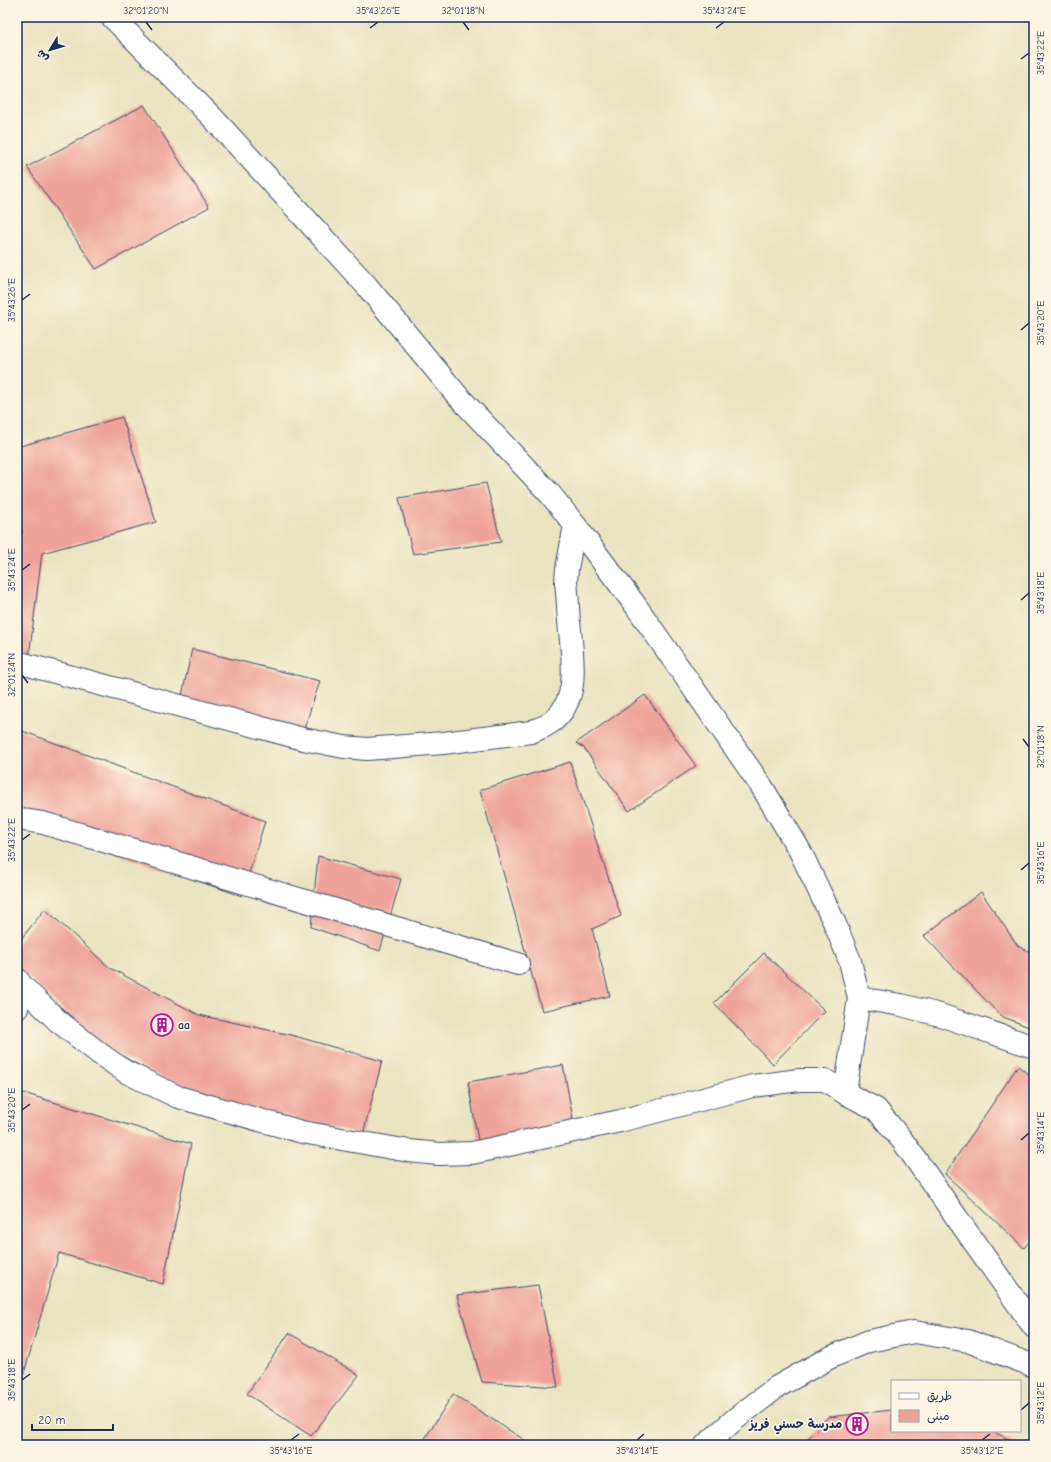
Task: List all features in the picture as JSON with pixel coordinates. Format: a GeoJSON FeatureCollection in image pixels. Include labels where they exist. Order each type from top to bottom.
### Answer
{"type":"FeatureCollection","features":[{"type":"Feature","properties":{"kind":"street"},"geometry":{"type":"LineString","coordinates":[[112,17],[211,116],[304,217],[366,285],[456,394],[550,494],[636,606],[762,787],[800,851],[835,924],[850,961],[859,998],[845,1093]]}},
{"type":"Feature","properties":{"kind":"street"},"geometry":{"type":"LineString","coordinates":[[17,662],[288,734],[344,747],[367,749],[443,743],[530,732],[543,727],[562,712],[571,691],[573,659],[566,582],[575,525]]}},
{"type":"Feature","properties":{"kind":"street"},"geometry":{"type":"LineString","coordinates":[[17,819],[43,823],[518,964]]}},
{"type":"Feature","properties":{"kind":"street"},"geometry":{"type":"LineString","coordinates":[[17,1008],[20,982]]}},
{"type":"Feature","properties":{"kind":"street"},"geometry":{"type":"LineString","coordinates":[[20,982],[58,1020],[100,1054],[126,1072],[178,1097],[302,1132],[409,1151],[439,1154],[472,1153],[620,1121],[753,1086],[799,1080],[825,1080],[876,1110],[902,1140],[1034,1327]]}},
{"type":"Feature","properties":{"kind":"street"},"geometry":{"type":"LineString","coordinates":[[859,998],[900,1005],[940,1015],[1034,1047]]}},
{"type":"Feature","properties":{"kind":"street"},"geometry":{"type":"LineString","coordinates":[[706,1445],[734,1420],[777,1387],[829,1358],[869,1342],[914,1332],[968,1341],[1034,1366]]}},
{"type":"Feature","properties":{"kind":"building"},"geometry":{"type":"Polygon","coordinates":[[[144,105],[209,207],[96,269],[27,167],[144,105]]]}},
{"type":"Feature","properties":{"kind":"building"},"geometry":{"type":"Polygon","coordinates":[[[122,417],[156,522],[42,553],[29,657],[17,653],[17,532],[23,533],[17,510],[17,447],[122,417]]]}},
{"type":"Feature","properties":{"kind":"building"},"geometry":{"type":"Polygon","coordinates":[[[486,483],[501,542],[413,554],[399,498],[486,483]]]}},
{"type":"Feature","properties":{"kind":"building"},"geometry":{"type":"Polygon","coordinates":[[[192,649],[320,681],[303,732],[181,700],[192,649]]]}},
{"type":"Feature","properties":{"kind":"building"},"geometry":{"type":"Polygon","coordinates":[[[645,695],[696,766],[629,811],[584,748],[576,743],[645,695]]]}},
{"type":"Feature","properties":{"kind":"building"},"geometry":{"type":"Polygon","coordinates":[[[17,729],[265,821],[242,896],[17,820],[17,729]]]}},
{"type":"Feature","properties":{"kind":"building"},"geometry":{"type":"Polygon","coordinates":[[[570,762],[621,916],[592,929],[610,996],[542,1011],[480,790],[570,762]]]}},
{"type":"Feature","properties":{"kind":"building"},"geometry":{"type":"Polygon","coordinates":[[[318,856],[401,879],[380,951],[311,927],[318,856]]]}},
{"type":"Feature","properties":{"kind":"building"},"geometry":{"type":"Polygon","coordinates":[[[981,892],[1018,946],[1034,954],[1034,1029],[1001,1016],[924,936],[981,892]]]}},
{"type":"Feature","properties":{"kind":"building","name":"aa"},"geometry":{"type":"Polygon","coordinates":[[[45,909],[110,968],[199,1015],[291,1035],[382,1061],[363,1134],[198,1097],[103,1046],[17,967],[17,944],[45,909]]]}},
{"type":"Feature","properties":{"kind":"building"},"geometry":{"type":"Polygon","coordinates":[[[764,953],[825,1011],[773,1064],[714,1003],[764,953]]]}},
{"type":"Feature","properties":{"kind":"building"},"geometry":{"type":"Polygon","coordinates":[[[563,1065],[574,1124],[478,1141],[468,1082],[563,1065]]]}},
{"type":"Feature","properties":{"kind":"building"},"geometry":{"type":"Polygon","coordinates":[[[1018,1066],[1034,1079],[1034,1236],[1024,1248],[945,1174],[1018,1066]]]}},
{"type":"Feature","properties":{"kind":"building"},"geometry":{"type":"Polygon","coordinates":[[[17,1091],[191,1144],[163,1284],[59,1253],[20,1387],[17,1387],[17,1091]]]}},
{"type":"Feature","properties":{"kind":"building"},"geometry":{"type":"Polygon","coordinates":[[[538,1285],[558,1387],[482,1382],[457,1295],[538,1285]]]}},
{"type":"Feature","properties":{"kind":"building"},"geometry":{"type":"Polygon","coordinates":[[[289,1333],[359,1375],[311,1436],[247,1394],[289,1333]]]}},
{"type":"Feature","properties":{"kind":"building"},"geometry":{"type":"Polygon","coordinates":[[[453,1394],[532,1445],[421,1445],[453,1394]]]}},
{"type":"Feature","properties":{"kind":"building","name":"مدرسة حسني فريز"},"geometry":{"type":"Polygon","coordinates":[[[891,1410],[891,1432],[993,1432],[1022,1445],[802,1445],[828,1417],[891,1410]]]}},
{"type":"Feature","properties":{"kind":"place","name":"aa"},"geometry":{"type":"Point","coordinates":[162,1025]}},
{"type":"Feature","properties":{"kind":"place","name":"مدرسة حسني فريز"},"geometry":{"type":"Point","coordinates":[857,1424]}}]}
